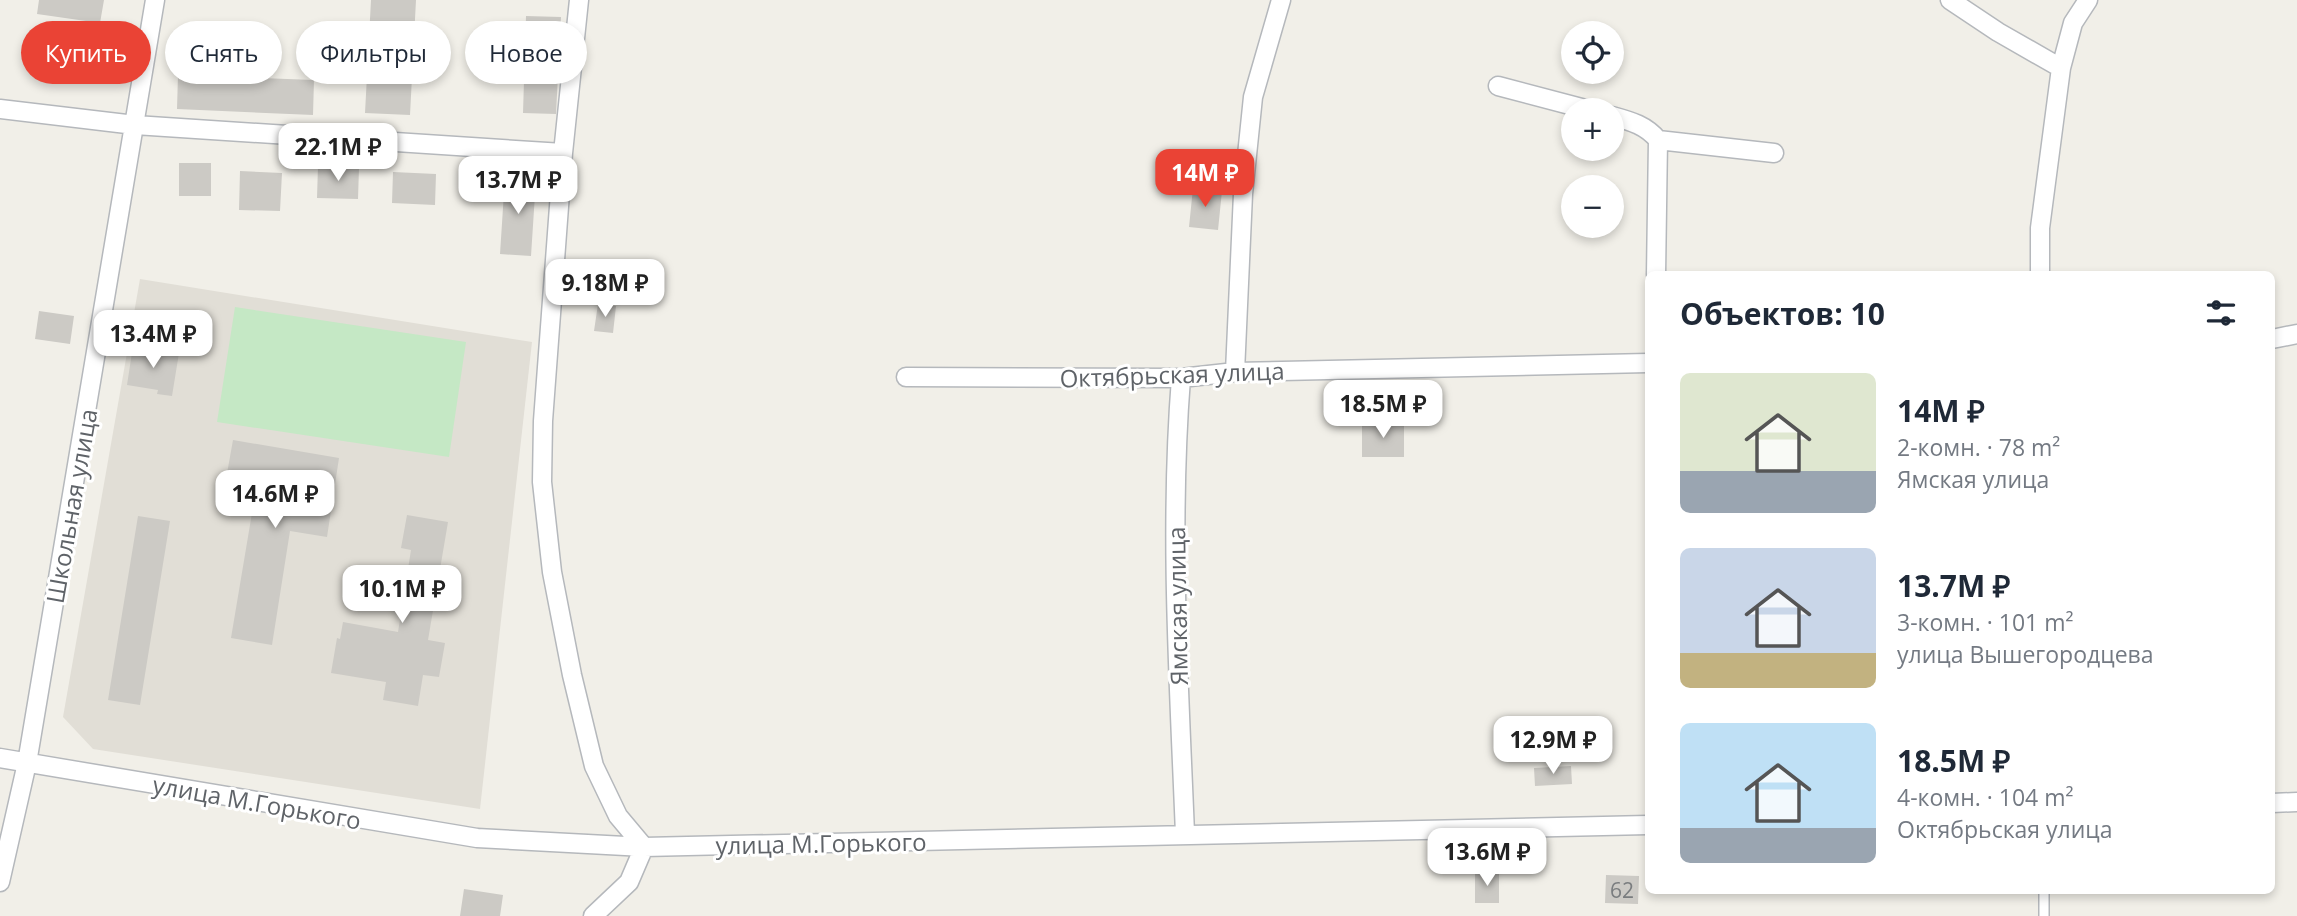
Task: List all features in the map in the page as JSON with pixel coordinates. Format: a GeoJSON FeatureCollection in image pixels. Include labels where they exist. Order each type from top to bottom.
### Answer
{"type":"FeatureCollection","features":[{"type":"Feature","properties":{"kind":"street","name":"Школьная улица"},"geometry":{"type":"LineString","coordinates":[[0,882],[27,763],[155,0]]}},
{"type":"Feature","properties":{"kind":"street"},"geometry":{"type":"LineString","coordinates":[[579,0],[543,421],[542,482],[552,572],[572,675],[594,766],[618,816],[645,847],[629,882],[593,916]]}},
{"type":"Feature","properties":{"kind":"street"},"geometry":{"type":"LineString","coordinates":[[1234,372],[1243,194],[1253,97],[1281,0]]}},
{"type":"Feature","properties":{"kind":"street"},"geometry":{"type":"LineString","coordinates":[[1950,0],[1998,32],[2061,68]]}},
{"type":"Feature","properties":{"kind":"street"},"geometry":{"type":"LineString","coordinates":[[2040,271],[2040,228],[2061,68],[2073,23],[2088,0]]}},
{"type":"Feature","properties":{"kind":"street"},"geometry":{"type":"LineString","coordinates":[[1498,86],[1561,103]]}},
{"type":"Feature","properties":{"kind":"street"},"geometry":{"type":"LineString","coordinates":[[0,109],[135,125],[564,153]]}},
{"type":"Feature","properties":{"kind":"street"},"geometry":{"type":"LineString","coordinates":[[1624,119],[1650,130],[1658,140],[1656,271]]}},
{"type":"Feature","properties":{"kind":"street"},"geometry":{"type":"LineString","coordinates":[[1658,140],[1774,153]]}},
{"type":"Feature","properties":{"kind":"street"},"geometry":{"type":"LineString","coordinates":[[2275,339],[2297,334]]}},
{"type":"Feature","properties":{"kind":"street","name":"Октябрьская улица"},"geometry":{"type":"LineString","coordinates":[[906,377],[1181,378],[1234,372],[1645,363]]}},
{"type":"Feature","properties":{"kind":"street","name":"Ямская улица"},"geometry":{"type":"LineString","coordinates":[[1181,378],[1176,446],[1174,555],[1185,834]]}},
{"type":"Feature","properties":{"kind":"street","name":"улица М.Горького"},"geometry":{"type":"LineString","coordinates":[[0,758],[477,838],[645,847],[1645,825]]}},
{"type":"Feature","properties":{"kind":"street"},"geometry":{"type":"LineString","coordinates":[[2275,803],[2297,802]]}},
{"type":"Feature","properties":{"kind":"lane"},"geometry":{"type":"LineString","coordinates":[[2044,894],[2044,916]]}},
{"type":"Feature","properties":{"kind":"shaded area"},"geometry":{"type":"Polygon","coordinates":[[[140,279],[532,342],[480,809],[93,749],[63,717],[140,279]]]}},
{"type":"Feature","properties":{"kind":"green space"},"geometry":{"type":"Polygon","coordinates":[[[235,307],[466,342],[449,457],[217,422],[235,307]]]}},
{"type":"Feature","properties":{"kind":"building"},"geometry":{"type":"Polygon","coordinates":[[[39,0],[104,0],[100,21],[37,14],[39,0]]]}},
{"type":"Feature","properties":{"kind":"building"},"geometry":{"type":"Polygon","coordinates":[[[371,0],[416,0],[415,21],[370,21],[371,0]]]}},
{"type":"Feature","properties":{"kind":"building"},"geometry":{"type":"Polygon","coordinates":[[[526,16],[561,17],[561,21],[526,21],[526,16]]]}},
{"type":"Feature","properties":{"kind":"building"},"geometry":{"type":"Polygon","coordinates":[[[282,79],[296,79],[296,84],[314,84],[313,115],[177,109],[178,84],[282,84],[282,79]]]}},
{"type":"Feature","properties":{"kind":"building"},"geometry":{"type":"Polygon","coordinates":[[[367,84],[412,84],[410,115],[365,113],[367,84]]]}},
{"type":"Feature","properties":{"kind":"building"},"geometry":{"type":"Polygon","coordinates":[[[524,84],[558,84],[556,114],[523,113],[524,84]]]}},
{"type":"Feature","properties":{"kind":"building"},"geometry":{"type":"Polygon","coordinates":[[[179,163],[211,163],[211,196],[179,196],[179,163]]]}},
{"type":"Feature","properties":{"kind":"building"},"geometry":{"type":"Polygon","coordinates":[[[318,166],[359,168],[358,199],[317,198],[318,166]]]}},
{"type":"Feature","properties":{"kind":"building"},"geometry":{"type":"Polygon","coordinates":[[[240,171],[282,173],[280,211],[239,210],[240,171]]]}},
{"type":"Feature","properties":{"kind":"building"},"geometry":{"type":"Polygon","coordinates":[[[393,172],[436,174],[435,205],[392,203],[393,172]]]}},
{"type":"Feature","properties":{"kind":"building"},"geometry":{"type":"Polygon","coordinates":[[[505,177],[536,179],[531,256],[500,254],[505,177]]]}},
{"type":"Feature","properties":{"kind":"building"},"geometry":{"type":"Polygon","coordinates":[[[1193,188],[1222,191],[1218,230],[1189,227],[1193,188]]]}},
{"type":"Feature","properties":{"kind":"building"},"geometry":{"type":"Polygon","coordinates":[[[598,304],[616,306],[613,333],[594,331],[598,304]]]}},
{"type":"Feature","properties":{"kind":"building"},"geometry":{"type":"Polygon","coordinates":[[[39,311],[74,316],[70,344],[35,339],[39,311]]]}},
{"type":"Feature","properties":{"kind":"building"},"geometry":{"type":"Polygon","coordinates":[[[133,346],[179,353],[172,396],[157,394],[158,390],[127,385],[133,346]]]}},
{"type":"Feature","properties":{"kind":"building"},"geometry":{"type":"Polygon","coordinates":[[[1362,422],[1404,422],[1404,457],[1362,457],[1362,422]]]}},
{"type":"Feature","properties":{"kind":"building"},"geometry":{"type":"Polygon","coordinates":[[[233,440],[339,458],[327,537],[290,531],[272,645],[231,638],[253,507],[305,516],[311,482],[248,471],[244,493],[224,490],[233,440]]]}},
{"type":"Feature","properties":{"kind":"building"},"geometry":{"type":"Polygon","coordinates":[[[407,515],[448,522],[428,640],[445,643],[439,677],[423,675],[418,706],[383,700],[386,682],[331,673],[337,638],[340,639],[343,622],[398,632],[411,550],[401,548],[407,515]]]}},
{"type":"Feature","properties":{"kind":"building"},"geometry":{"type":"Polygon","coordinates":[[[138,516],[170,521],[140,705],[108,700],[138,516]]]}},
{"type":"Feature","properties":{"kind":"building"},"geometry":{"type":"Polygon","coordinates":[[[1571,766],[1572,784],[1535,786],[1534,768],[1571,766]]]}},
{"type":"Feature","properties":{"kind":"building"},"geometry":{"type":"Polygon","coordinates":[[[1475,873],[1499,873],[1499,903],[1475,903],[1475,873]]]}},
{"type":"Feature","properties":{"kind":"building"},"geometry":{"type":"Polygon","coordinates":[[[1606,875],[1639,876],[1638,904],[1605,903],[1606,875]]]}},
{"type":"Feature","properties":{"kind":"building"},"geometry":{"type":"Polygon","coordinates":[[[464,889],[503,895],[500,916],[460,916],[464,889]]]}}]}
